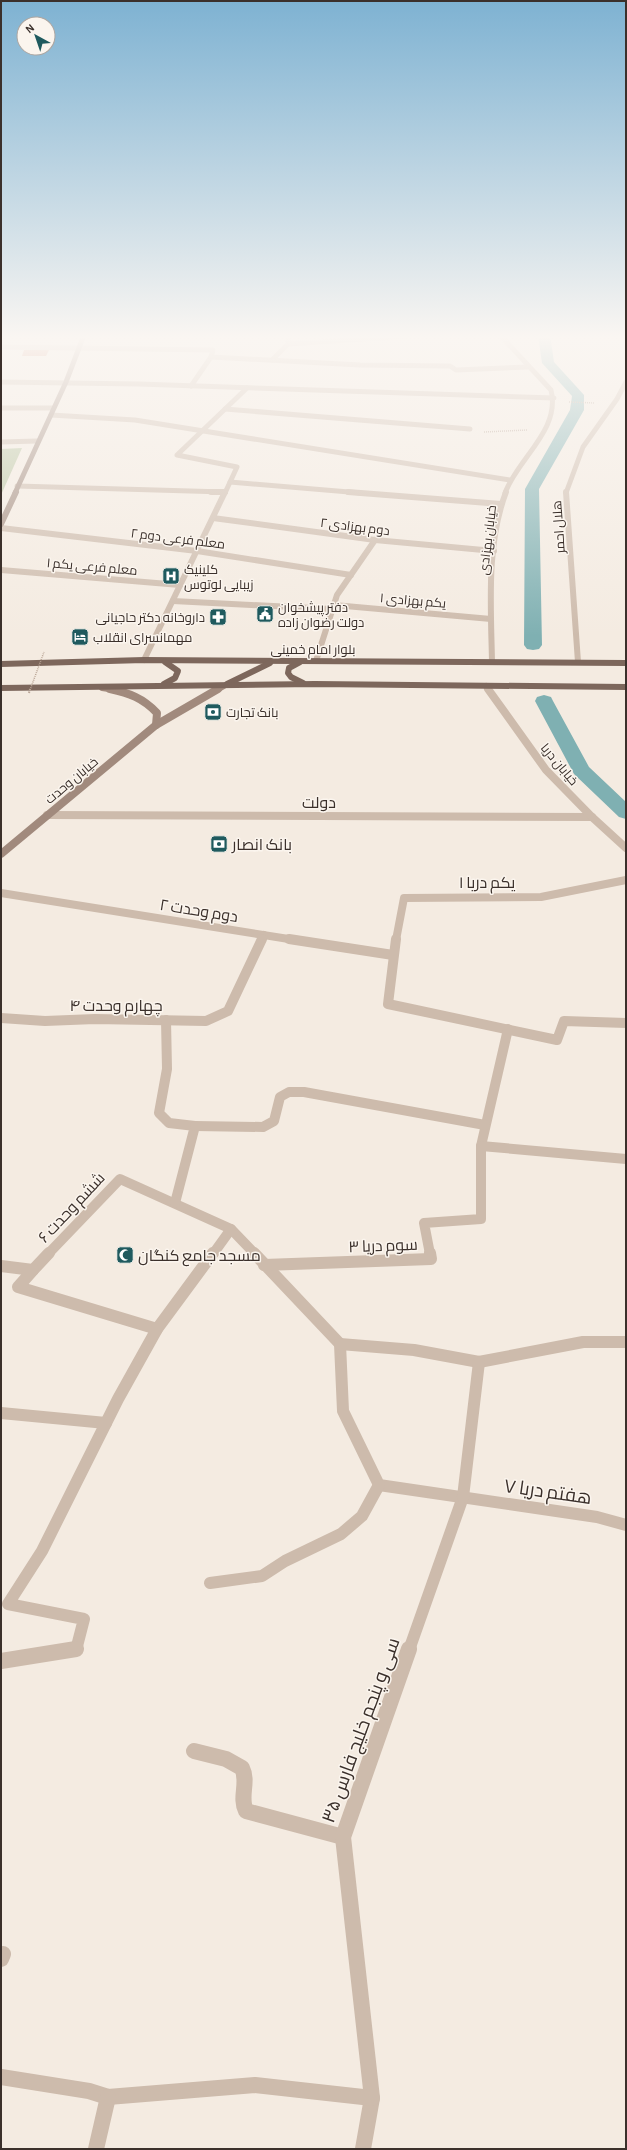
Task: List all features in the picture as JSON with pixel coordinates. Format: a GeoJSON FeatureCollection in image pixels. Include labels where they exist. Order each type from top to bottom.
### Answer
{"type":"FeatureCollection","features":[{"type":"Feature","properties":{"kind":"main road"},"geometry":{"type":"LineString","coordinates":[[1,524],[40,435]]}},
{"type":"Feature","properties":{"kind":"main road","name":"بلوار امام خمینی"},"geometry":{"type":"LineString","coordinates":[[1,664],[144,660],[626,663]]}},
{"type":"Feature","properties":{"kind":"main road"},"geometry":{"type":"LineString","coordinates":[[160,685],[172,681],[178,674],[176,668],[163,661]]}},
{"type":"Feature","properties":{"kind":"main road"},"geometry":{"type":"LineString","coordinates":[[224,686],[274,662]]}},
{"type":"Feature","properties":{"kind":"main road"},"geometry":{"type":"LineString","coordinates":[[302,662],[289,668],[288,673],[290,677],[301,682],[315,684]]}},
{"type":"Feature","properties":{"kind":"main road"},"geometry":{"type":"LineString","coordinates":[[1,688],[102,688],[160,685],[224,686],[315,684],[626,687]]}},
{"type":"Feature","properties":{"kind":"main road","name":"خیابان وحدت"},"geometry":{"type":"LineString","coordinates":[[1,854],[156,725],[224,686]]}},
{"type":"Feature","properties":{"kind":"main road"},"geometry":{"type":"LineString","coordinates":[[102,688],[128,692],[146,700],[157,713],[156,725]]}},
{"type":"Feature","properties":{"kind":"street"},"geometry":{"type":"LineString","coordinates":[[144,660],[237,467],[177,455],[198,435]]}},
{"type":"Feature","properties":{"kind":"street"},"geometry":{"type":"LineString","coordinates":[[237,435],[510,480]]}},
{"type":"Feature","properties":{"kind":"street","name":"خیابان بهزادی"},"geometry":{"type":"LineString","coordinates":[[492,662],[491,619],[494,551],[501,504],[510,480],[541,435]]}},
{"type":"Feature","properties":{"kind":"street","name":"هلال احمر"},"geometry":{"type":"LineString","coordinates":[[578,662],[566,489],[583,447],[591,435]]}},
{"type":"Feature","properties":{"kind":"street"},"geometry":{"type":"LineString","coordinates":[[1,442],[37,441]]}},
{"type":"Feature","properties":{"kind":"street"},"geometry":{"type":"LineString","coordinates":[[230,482],[501,504]]}},
{"type":"Feature","properties":{"kind":"street"},"geometry":{"type":"LineString","coordinates":[[17,486],[225,492]]}},
{"type":"Feature","properties":{"kind":"street","name":"دوم بهزادی ۲"},"geometry":{"type":"LineString","coordinates":[[213,518],[375,540],[494,551]]}},
{"type":"Feature","properties":{"kind":"street","name":"معلم فرعی دوم ۲"},"geometry":{"type":"LineString","coordinates":[[1,528],[197,550],[351,574]]}},
{"type":"Feature","properties":{"kind":"street"},"geometry":{"type":"LineString","coordinates":[[316,661],[337,595],[375,540]]}},
{"type":"Feature","properties":{"kind":"street","name":"معلم فرعی یکم ۱"},"geometry":{"type":"LineString","coordinates":[[1,570],[180,585]]}},
{"type":"Feature","properties":{"kind":"street","name":"یکم بهزادی ۱"},"geometry":{"type":"LineString","coordinates":[[173,601],[333,607],[491,619]]}},
{"type":"Feature","properties":{"kind":"street","name":"خیابان دریا"},"geometry":{"type":"LineString","coordinates":[[486,686],[546,770],[592,817],[626,848]]}},
{"type":"Feature","properties":{"kind":"street","name":"دولت"},"geometry":{"type":"LineString","coordinates":[[47,815],[592,817]]}},
{"type":"Feature","properties":{"kind":"street","name":"یکم دریا ۱"},"geometry":{"type":"LineString","coordinates":[[393,955],[404,898],[541,897],[626,880]]}},
{"type":"Feature","properties":{"kind":"street","name":"دوم وحدت ۲"},"geometry":{"type":"LineString","coordinates":[[1,893],[393,955]]}},
{"type":"Feature","properties":{"kind":"street","name":"چهارم وحدت ۴"},"geometry":{"type":"LineString","coordinates":[[1,1018],[45,1021],[206,1021],[220,1016],[228,1011],[264,935]]}},
{"type":"Feature","properties":{"kind":"street"},"geometry":{"type":"LineString","coordinates":[[393,955],[388,1004],[557,1040],[564,1021],[626,1023]]}},
{"type":"Feature","properties":{"kind":"street"},"geometry":{"type":"LineString","coordinates":[[166,1020],[167,1068],[159,1113],[169,1123],[195,1126],[263,1127],[274,1121],[280,1097],[289,1092],[304,1092],[485,1125]]}},
{"type":"Feature","properties":{"kind":"street"},"geometry":{"type":"LineString","coordinates":[[508,1029],[480,1146],[626,1159]]}},
{"type":"Feature","properties":{"kind":"street"},"geometry":{"type":"LineString","coordinates":[[174,1203],[195,1126]]}},
{"type":"Feature","properties":{"kind":"street","name":"سوم دریا ۳"},"geometry":{"type":"LineString","coordinates":[[264,1265],[431,1259],[424,1223],[481,1219],[480,1146]]}},
{"type":"Feature","properties":{"kind":"street","name":"ششم وحدت ۶"},"geometry":{"type":"LineString","coordinates":[[33,1270],[120,1178],[231,1228]]}},
{"type":"Feature","properties":{"kind":"street"},"geometry":{"type":"LineString","coordinates":[[1,1661],[76,1650],[84,1619],[4,1603],[42,1551],[106,1424],[157,1329],[231,1228],[264,1265],[340,1344],[343,1411],[379,1485],[371,1506],[349,1531],[314,1550],[286,1561],[262,1576],[210,1583]]}},
{"type":"Feature","properties":{"kind":"street"},"geometry":{"type":"LineString","coordinates":[[1,1266],[33,1270]]}},
{"type":"Feature","properties":{"kind":"street"},"geometry":{"type":"LineString","coordinates":[[33,1270],[18,1287],[157,1329]]}},
{"type":"Feature","properties":{"kind":"street"},"geometry":{"type":"LineString","coordinates":[[340,1344],[414,1350],[479,1362],[583,1342],[626,1342]]}},
{"type":"Feature","properties":{"kind":"street","name":"سی و پنجم خلیج فارس ۳۵"},"geometry":{"type":"LineString","coordinates":[[363,2149],[372,2098],[343,1837],[463,1498],[479,1362]]}},
{"type":"Feature","properties":{"kind":"street"},"geometry":{"type":"LineString","coordinates":[[1,1413],[106,1424]]}},
{"type":"Feature","properties":{"kind":"street","name":"هفتم دریا ۷"},"geometry":{"type":"LineString","coordinates":[[379,1485],[597,1517],[626,1525]]}},
{"type":"Feature","properties":{"kind":"street"},"geometry":{"type":"LineString","coordinates":[[194,1752],[236,1763],[243,1768],[246,1776],[242,1802],[246,1811],[343,1837]]}},
{"type":"Feature","properties":{"kind":"street"},"geometry":{"type":"LineString","coordinates":[[1,2077],[89,2091],[108,2097],[255,2085],[372,2098]]}},
{"type":"Feature","properties":{"kind":"street"},"geometry":{"type":"LineString","coordinates":[[96,2149],[108,2097]]}},
{"type":"Feature","properties":{"kind":"path"},"geometry":{"type":"LineString","coordinates":[[29,693],[44,652]]}},
{"type":"Feature","properties":{"kind":"green space"},"geometry":{"type":"Polygon","coordinates":[[[22,448],[1,495],[1,449],[22,448]]]}},
{"type":"Feature","properties":{"kind":"waterway"},"geometry":{"type":"LineString","coordinates":[[533,645],[532,489],[563,435]]}},
{"type":"Feature","properties":{"kind":"waterway"},"geometry":{"type":"LineString","coordinates":[[544,701],[581,770],[626,813]]}},
{"type":"Feature","properties":{"kind":"place","name":"کلینیک زیبایی لوتوس"},"geometry":{"type":"Point","coordinates":[171,576]}},
{"type":"Feature","properties":{"kind":"place","name":"دفتر پیشخوان دولت رضوان زاده"},"geometry":{"type":"Point","coordinates":[265,614]}},
{"type":"Feature","properties":{"kind":"place","name":"داروخانه دکتر حاجیانی"},"geometry":{"type":"Point","coordinates":[218,617]}},
{"type":"Feature","properties":{"kind":"place","name":"مهمانسرای انقلاب"},"geometry":{"type":"Point","coordinates":[80,637]}},
{"type":"Feature","properties":{"kind":"place","name":"بانک تجارت"},"geometry":{"type":"Point","coordinates":[213,712]}},
{"type":"Feature","properties":{"kind":"place","name":"بانک انصار"},"geometry":{"type":"Point","coordinates":[219,844]}},
{"type":"Feature","properties":{"kind":"place","name":"مسجد جامع کنگان"},"geometry":{"type":"Point","coordinates":[125,1255]}}]}
